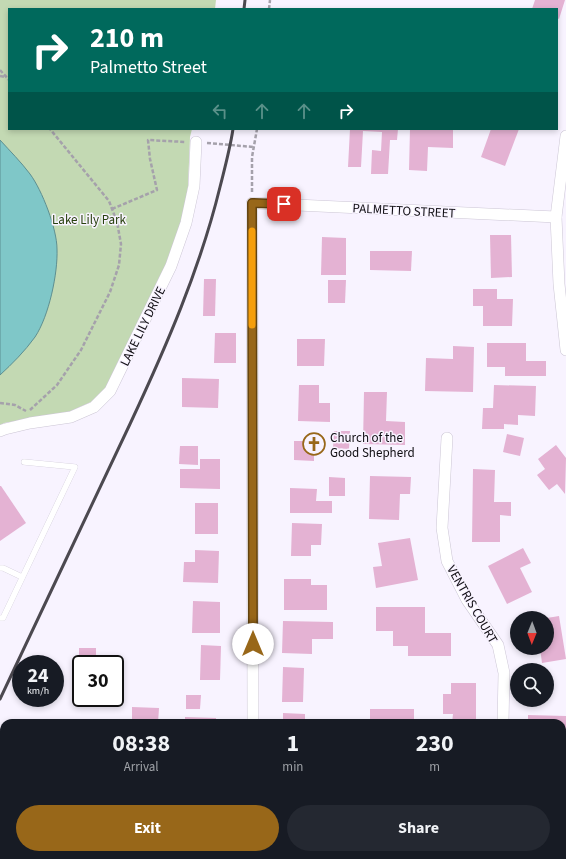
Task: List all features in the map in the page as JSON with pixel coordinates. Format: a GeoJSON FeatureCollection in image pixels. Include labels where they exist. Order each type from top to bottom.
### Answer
{"type":"FeatureCollection","features":[{"type":"Feature","properties":{"kind":"street"},"geometry":{"type":"LineString","coordinates":[[566,136],[556,217],[559,284],[566,350]]}},
{"type":"Feature","properties":{"kind":"street","name":"LAKE LILY DRIVE"},"geometry":{"type":"LineString","coordinates":[[0,432],[5,429],[30,424],[71,418],[94,407],[110,391],[171,266],[186,223],[194,186],[196,142]]}},
{"type":"Feature","properties":{"kind":"street"},"geometry":{"type":"LineString","coordinates":[[252,203],[253,719]]}},
{"type":"Feature","properties":{"kind":"street","name":"PALMETTO STREET"},"geometry":{"type":"LineString","coordinates":[[252,203],[556,217]]}},
{"type":"Feature","properties":{"kind":"street","name":"VENTRIS COURT"},"geometry":{"type":"LineString","coordinates":[[447,438],[442,528],[447,561],[467,600],[498,645],[504,673],[503,719]]}},
{"type":"Feature","properties":{"kind":"lane"},"geometry":{"type":"LineString","coordinates":[[0,618],[3,618],[75,467],[24,462]]}},
{"type":"Feature","properties":{"kind":"lane"},"geometry":{"type":"LineString","coordinates":[[0,568],[22,577]]}},
{"type":"Feature","properties":{"kind":"path"},"geometry":{"type":"LineString","coordinates":[[0,70],[6,77]]}},
{"type":"Feature","properties":{"kind":"path"},"geometry":{"type":"LineString","coordinates":[[0,76],[6,77]]}},
{"type":"Feature","properties":{"kind":"path"},"geometry":{"type":"LineString","coordinates":[[0,402],[15,405],[28,412],[57,385],[81,350],[110,292],[119,265],[121,244],[117,222],[109,201],[51,130]]}},
{"type":"Feature","properties":{"kind":"path"},"geometry":{"type":"LineString","coordinates":[[252,203],[252,157],[257,130]]}},
{"type":"Feature","properties":{"kind":"path"},"geometry":{"type":"LineString","coordinates":[[112,209],[157,190],[150,159],[148,140],[254,147]]}},
{"type":"Feature","properties":{"kind":"green space","name":"Lake Lily Park"},"geometry":{"type":"Polygon","coordinates":[[[0,0],[216,0],[215,8],[8,8],[8,130],[192,130],[190,137],[188,187],[181,225],[166,267],[108,388],[91,402],[69,412],[4,423],[0,426],[0,0]]]}},
{"type":"Feature","properties":{"kind":"water"},"geometry":{"type":"Polygon","coordinates":[[[0,140],[35,181],[52,221],[56,241],[57,259],[52,294],[40,328],[27,347],[0,375],[0,140]]]}},
{"type":"Feature","properties":{"kind":"building"},"geometry":{"type":"Polygon","coordinates":[[[535,0],[565,0],[559,19],[558,8],[532,8],[535,0]]]}},
{"type":"Feature","properties":{"kind":"building"},"geometry":{"type":"Polygon","coordinates":[[[350,130],[398,130],[397,140],[390,140],[388,174],[371,174],[372,150],[381,151],[382,132],[363,131],[361,167],[348,167],[350,130]]]}},
{"type":"Feature","properties":{"kind":"building"},"geometry":{"type":"Polygon","coordinates":[[[410,130],[453,130],[453,148],[428,147],[427,171],[409,170],[410,130]]]}},
{"type":"Feature","properties":{"kind":"building"},"geometry":{"type":"Polygon","coordinates":[[[491,130],[519,130],[505,166],[481,157],[491,130]]]}},
{"type":"Feature","properties":{"kind":"building"},"geometry":{"type":"Polygon","coordinates":[[[490,235],[511,235],[512,277],[491,278],[490,235]]]}},
{"type":"Feature","properties":{"kind":"building"},"geometry":{"type":"Polygon","coordinates":[[[322,237],[346,238],[346,275],[321,275],[322,237]]]}},
{"type":"Feature","properties":{"kind":"building"},"geometry":{"type":"Polygon","coordinates":[[[370,251],[412,251],[411,271],[370,270],[370,251]]]}},
{"type":"Feature","properties":{"kind":"building"},"geometry":{"type":"Polygon","coordinates":[[[204,279],[216,279],[215,316],[203,316],[204,279]]]}},
{"type":"Feature","properties":{"kind":"building"},"geometry":{"type":"Polygon","coordinates":[[[328,280],[346,280],[345,303],[328,303],[328,280]]]}},
{"type":"Feature","properties":{"kind":"building"},"geometry":{"type":"Polygon","coordinates":[[[473,289],[497,289],[497,299],[513,299],[512,326],[483,326],[483,306],[473,306],[473,289]]]}},
{"type":"Feature","properties":{"kind":"building"},"geometry":{"type":"Polygon","coordinates":[[[215,333],[236,333],[236,363],[214,363],[215,333]]]}},
{"type":"Feature","properties":{"kind":"building"},"geometry":{"type":"Polygon","coordinates":[[[297,339],[325,339],[324,366],[297,366],[297,339]]]}},
{"type":"Feature","properties":{"kind":"building"},"geometry":{"type":"Polygon","coordinates":[[[487,343],[526,343],[526,361],[546,361],[546,376],[505,376],[505,367],[487,367],[487,343]]]}},
{"type":"Feature","properties":{"kind":"building"},"geometry":{"type":"Polygon","coordinates":[[[453,346],[474,347],[473,392],[425,391],[426,358],[453,359],[453,346]]]}},
{"type":"Feature","properties":{"kind":"building"},"geometry":{"type":"Polygon","coordinates":[[[182,378],[219,379],[218,408],[182,407],[182,378]]]}},
{"type":"Feature","properties":{"kind":"building"},"geometry":{"type":"Polygon","coordinates":[[[299,385],[319,385],[319,403],[330,403],[330,422],[298,421],[299,385]]]}},
{"type":"Feature","properties":{"kind":"building"},"geometry":{"type":"Polygon","coordinates":[[[494,385],[536,386],[535,416],[518,415],[518,425],[504,424],[504,429],[482,429],[483,408],[493,408],[494,385]]]}},
{"type":"Feature","properties":{"kind":"building"},"geometry":{"type":"Polygon","coordinates":[[[364,392],[387,392],[386,421],[405,422],[405,445],[363,444],[364,392]]]}},
{"type":"Feature","properties":{"kind":"building"},"geometry":{"type":"Polygon","coordinates":[[[334,431],[350,431],[349,449],[333,448],[334,431]]]}},
{"type":"Feature","properties":{"kind":"building"},"geometry":{"type":"Polygon","coordinates":[[[507,434],[524,438],[520,456],[503,452],[507,434]]]}},
{"type":"Feature","properties":{"kind":"building"},"geometry":{"type":"Polygon","coordinates":[[[294,441],[314,441],[314,461],[294,460],[294,441]]]}},
{"type":"Feature","properties":{"kind":"building"},"geometry":{"type":"Polygon","coordinates":[[[556,445],[566,458],[565,494],[557,484],[549,490],[537,475],[545,469],[538,459],[556,445]]]}},
{"type":"Feature","properties":{"kind":"building"},"geometry":{"type":"Polygon","coordinates":[[[180,446],[198,446],[198,465],[179,464],[180,446]]]}},
{"type":"Feature","properties":{"kind":"building"},"geometry":{"type":"Polygon","coordinates":[[[200,459],[220,459],[220,489],[180,488],[180,469],[200,469],[200,459]]]}},
{"type":"Feature","properties":{"kind":"building"},"geometry":{"type":"Polygon","coordinates":[[[473,469],[495,470],[494,502],[511,502],[511,516],[500,515],[500,542],[472,542],[473,469]]]}},
{"type":"Feature","properties":{"kind":"building"},"geometry":{"type":"Polygon","coordinates":[[[370,476],[411,477],[410,494],[400,494],[399,520],[369,519],[370,476]]]}},
{"type":"Feature","properties":{"kind":"building"},"geometry":{"type":"Polygon","coordinates":[[[329,477],[345,478],[345,496],[329,496],[329,477]]]}},
{"type":"Feature","properties":{"kind":"building"},"geometry":{"type":"Polygon","coordinates":[[[0,486],[26,523],[0,541],[0,486]]]}},
{"type":"Feature","properties":{"kind":"building"},"geometry":{"type":"Polygon","coordinates":[[[290,488],[317,489],[316,501],[332,501],[332,513],[290,513],[290,488]]]}},
{"type":"Feature","properties":{"kind":"building"},"geometry":{"type":"Polygon","coordinates":[[[195,503],[218,503],[218,534],[195,534],[195,503]]]}},
{"type":"Feature","properties":{"kind":"building"},"geometry":{"type":"Polygon","coordinates":[[[292,523],[322,524],[321,545],[311,545],[311,556],[291,556],[292,523]]]}},
{"type":"Feature","properties":{"kind":"building"},"geometry":{"type":"Polygon","coordinates":[[[410,538],[418,580],[376,588],[373,567],[382,566],[378,543],[410,538]]]}},
{"type":"Feature","properties":{"kind":"building"},"geometry":{"type":"Polygon","coordinates":[[[523,548],[531,563],[520,568],[532,592],[507,604],[488,566],[523,548]]]}},
{"type":"Feature","properties":{"kind":"building"},"geometry":{"type":"Polygon","coordinates":[[[195,550],[219,551],[218,583],[183,582],[184,562],[195,562],[195,550]]]}},
{"type":"Feature","properties":{"kind":"building"},"geometry":{"type":"Polygon","coordinates":[[[284,579],[311,579],[311,585],[327,585],[327,610],[284,610],[284,579]]]}},
{"type":"Feature","properties":{"kind":"building"},"geometry":{"type":"Polygon","coordinates":[[[193,601],[220,602],[220,633],[192,633],[193,601]]]}},
{"type":"Feature","properties":{"kind":"building"},"geometry":{"type":"Polygon","coordinates":[[[376,607],[425,607],[425,633],[451,633],[451,656],[408,656],[408,646],[393,646],[393,631],[376,631],[376,607]]]}},
{"type":"Feature","properties":{"kind":"building"},"geometry":{"type":"Polygon","coordinates":[[[559,616],[566,659],[542,663],[541,655],[554,655],[554,617],[559,616]]]}},
{"type":"Feature","properties":{"kind":"building"},"geometry":{"type":"Polygon","coordinates":[[[283,621],[333,622],[333,639],[312,639],[312,654],[282,653],[283,621]]]}},
{"type":"Feature","properties":{"kind":"building"},"geometry":{"type":"Polygon","coordinates":[[[201,645],[221,646],[220,680],[200,680],[201,645]]]}},
{"type":"Feature","properties":{"kind":"building"},"geometry":{"type":"Polygon","coordinates":[[[79,648],[96,648],[96,655],[79,655],[79,648]]]}},
{"type":"Feature","properties":{"kind":"building"},"geometry":{"type":"Polygon","coordinates":[[[283,667],[304,668],[303,702],[282,702],[283,667]]]}},
{"type":"Feature","properties":{"kind":"building"},"geometry":{"type":"Polygon","coordinates":[[[451,683],[476,683],[476,719],[452,719],[453,714],[443,714],[443,694],[451,694],[451,683]]]}},
{"type":"Feature","properties":{"kind":"building"},"geometry":{"type":"Polygon","coordinates":[[[186,695],[201,695],[200,709],[186,709],[186,695]]]}},
{"type":"Feature","properties":{"kind":"building"},"geometry":{"type":"Polygon","coordinates":[[[132,707],[159,708],[158,719],[132,719],[132,707]]]}},
{"type":"Feature","properties":{"kind":"building"},"geometry":{"type":"Polygon","coordinates":[[[370,709],[414,709],[414,719],[370,719],[370,709]]]}},
{"type":"Feature","properties":{"kind":"building"},"geometry":{"type":"Polygon","coordinates":[[[283,713],[305,714],[305,719],[283,719],[283,713]]]}},
{"type":"Feature","properties":{"kind":"building"},"geometry":{"type":"Polygon","coordinates":[[[528,715],[566,716],[566,719],[528,719],[528,715]]]}},
{"type":"Feature","properties":{"kind":"building"},"geometry":{"type":"Polygon","coordinates":[[[185,717],[216,718],[216,719],[185,719],[185,717]]]}},
{"type":"Feature","properties":{"kind":"railway"},"geometry":{"type":"LineString","coordinates":[[244,8],[245,0]]}},
{"type":"Feature","properties":{"kind":"railway"},"geometry":{"type":"LineString","coordinates":[[0,699],[130,424],[169,337],[203,248],[220,187],[233,130]]}},
{"type":"Feature","properties":{"kind":"slow traffic"},"geometry":{"type":"LineString","coordinates":[[252,231],[252,325]]}},
{"type":"Feature","properties":{"kind":"place","name":"Church of the Good Shepherd"},"geometry":{"type":"Point","coordinates":[314,444]}},
{"type":"Feature","properties":{"kind":"route"},"geometry":{"type":"LineString","coordinates":[[253,644],[252,203],[284,204]]}}]}
